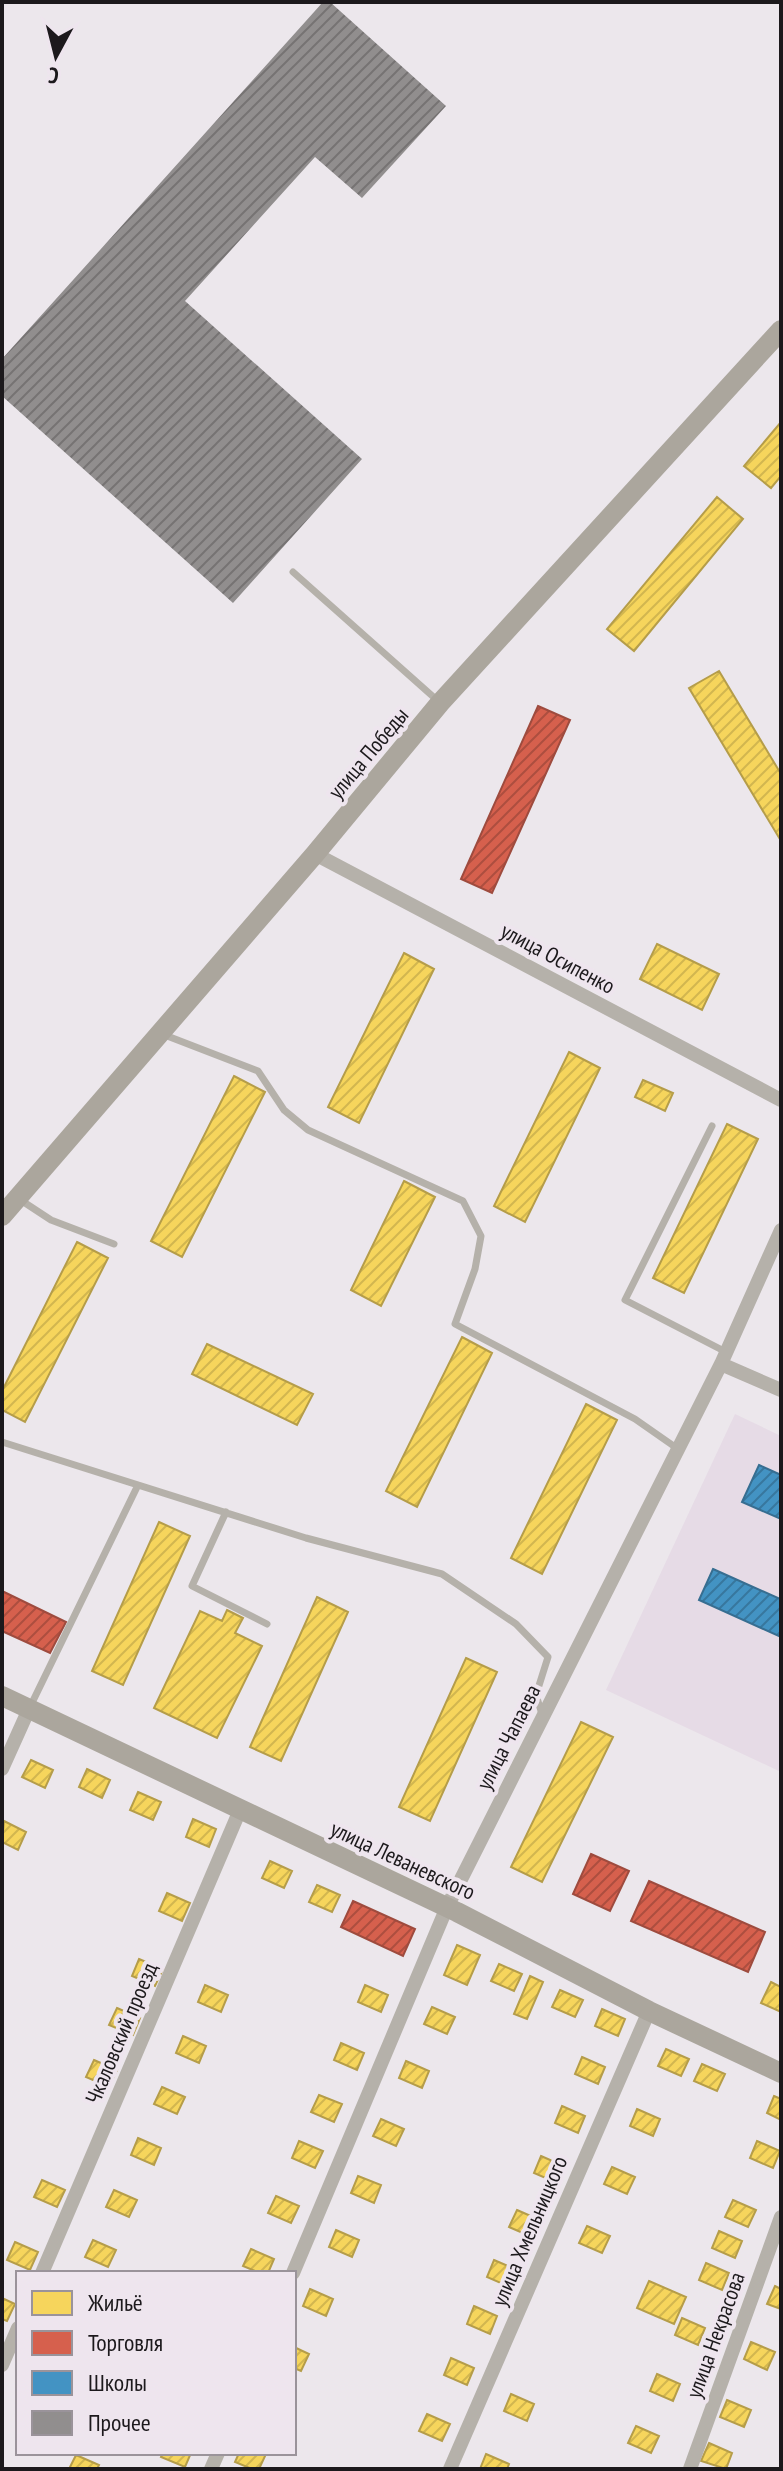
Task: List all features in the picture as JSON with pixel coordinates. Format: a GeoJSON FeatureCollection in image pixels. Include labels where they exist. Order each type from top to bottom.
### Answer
{"type":"FeatureCollection","features":[{"type":"Feature","properties":{"kind":"street","name":"улица Победы"},"geometry":{"type":"LineString","coordinates":[[2,1216],[315,854],[440,703],[781,330]]}},
{"type":"Feature","properties":{"kind":"street","name":"улица Осипенко"},"geometry":{"type":"LineString","coordinates":[[315,854],[781,1100]]}},
{"type":"Feature","properties":{"kind":"street","name":"улица Чапаева"},"geometry":{"type":"LineString","coordinates":[[294,2271],[447,1907],[723,1358],[781,1230]]}},
{"type":"Feature","properties":{"kind":"street"},"geometry":{"type":"LineString","coordinates":[[723,1358],[781,1390]]}},
{"type":"Feature","properties":{"kind":"street","name":"улица Леваневского"},"geometry":{"type":"LineString","coordinates":[[2,1696],[447,1907],[649,2011],[781,2073]]}},
{"type":"Feature","properties":{"kind":"street"},"geometry":{"type":"LineString","coordinates":[[2,1769],[29,1709]]}},
{"type":"Feature","properties":{"kind":"street","name":"Чкаловский проезд"},"geometry":{"type":"LineString","coordinates":[[43,2271],[240,1810]]}},
{"type":"Feature","properties":{"kind":"street","name":"улица Хмельницкого"},"geometry":{"type":"LineString","coordinates":[[450,2469],[649,2011]]}},
{"type":"Feature","properties":{"kind":"street","name":"улица Некрасова"},"geometry":{"type":"LineString","coordinates":[[690,2469],[781,2217]]}},
{"type":"Feature","properties":{"kind":"street"},"geometry":{"type":"LineString","coordinates":[[2,2365],[16,2333]]}},
{"type":"Feature","properties":{"kind":"lane"},"geometry":{"type":"LineString","coordinates":[[293,572],[440,703]]}},
{"type":"Feature","properties":{"kind":"lane"},"geometry":{"type":"LineString","coordinates":[[160,1033],[258,1071],[284,1110],[308,1130],[463,1201],[481,1236],[475,1269],[455,1324],[635,1419],[678,1449]]}},
{"type":"Feature","properties":{"kind":"lane"},"geometry":{"type":"LineString","coordinates":[[712,1126],[625,1300],[723,1358]]}},
{"type":"Feature","properties":{"kind":"lane"},"geometry":{"type":"LineString","coordinates":[[17,1198],[51,1220],[114,1244]]}},
{"type":"Feature","properties":{"kind":"lane"},"geometry":{"type":"LineString","coordinates":[[2,1442],[306,1538],[442,1574],[516,1624],[548,1657],[536,1695],[543,1716]]}},
{"type":"Feature","properties":{"kind":"lane"},"geometry":{"type":"LineString","coordinates":[[29,1709],[138,1485]]}},
{"type":"Feature","properties":{"kind":"lane"},"geometry":{"type":"LineString","coordinates":[[226,1512],[192,1586],[267,1624]]}},
{"type":"Feature","properties":{"kind":"shaded area"},"geometry":{"type":"Polygon","coordinates":[[[735,1414],[781,1436],[781,1772],[606,1690],[735,1414]]]}},
{"type":"Feature","properties":{"kind":"building: Жильё"},"geometry":{"type":"Polygon","coordinates":[[[781,422],[781,476],[771,488],[744,466],[781,422]]]}},
{"type":"Feature","properties":{"kind":"building: Жильё"},"geometry":{"type":"Polygon","coordinates":[[[717,497],[743,519],[634,651],[607,629],[717,497]]]}},
{"type":"Feature","properties":{"kind":"building: Жильё"},"geometry":{"type":"Polygon","coordinates":[[[719,671],[781,774],[781,841],[689,688],[719,671]]]}},
{"type":"Feature","properties":{"kind":"building: Жильё"},"geometry":{"type":"Polygon","coordinates":[[[657,944],[719,974],[702,1010],[640,979],[657,944]]]}},
{"type":"Feature","properties":{"kind":"building: Жильё"},"geometry":{"type":"Polygon","coordinates":[[[404,953],[434,969],[359,1123],[328,1107],[404,953]]]}},
{"type":"Feature","properties":{"kind":"building: Жильё"},"geometry":{"type":"Polygon","coordinates":[[[569,1052],[600,1068],[525,1222],[494,1206],[569,1052]]]}},
{"type":"Feature","properties":{"kind":"building: Жильё"},"geometry":{"type":"Polygon","coordinates":[[[234,1076],[265,1092],[182,1257],[151,1241],[234,1076]]]}},
{"type":"Feature","properties":{"kind":"building: Жильё"},"geometry":{"type":"Polygon","coordinates":[[[643,1080],[673,1093],[665,1111],[635,1097],[643,1080]]]}},
{"type":"Feature","properties":{"kind":"building: Жильё"},"geometry":{"type":"Polygon","coordinates":[[[727,1124],[758,1139],[684,1293],[653,1278],[727,1124]]]}},
{"type":"Feature","properties":{"kind":"building: Жильё"},"geometry":{"type":"Polygon","coordinates":[[[404,1181],[435,1197],[381,1306],[351,1290],[404,1181]]]}},
{"type":"Feature","properties":{"kind":"building: Жильё"},"geometry":{"type":"Polygon","coordinates":[[[77,1242],[108,1258],[25,1422],[2,1410],[2,1391],[77,1242]]]}},
{"type":"Feature","properties":{"kind":"building: Жильё"},"geometry":{"type":"Polygon","coordinates":[[[462,1337],[492,1353],[417,1507],[386,1491],[462,1337]]]}},
{"type":"Feature","properties":{"kind":"building: Жильё"},"geometry":{"type":"Polygon","coordinates":[[[207,1344],[313,1394],[297,1425],[192,1374],[207,1344]]]}},
{"type":"Feature","properties":{"kind":"building: Жильё"},"geometry":{"type":"Polygon","coordinates":[[[586,1404],[617,1420],[542,1574],[511,1558],[586,1404]]]}},
{"type":"Feature","properties":{"kind":"building: Жильё"},"geometry":{"type":"Polygon","coordinates":[[[159,1522],[190,1536],[123,1685],[92,1671],[159,1522]]]}},
{"type":"Feature","properties":{"kind":"building: Жильё"},"geometry":{"type":"Polygon","coordinates":[[[317,1597],[348,1612],[281,1761],[250,1747],[317,1597]]]}},
{"type":"Feature","properties":{"kind":"building: Жильё"},"geometry":{"type":"Polygon","coordinates":[[[227,1610],[243,1618],[235,1633],[262,1646],[217,1738],[154,1708],[200,1611],[222,1621],[227,1610]]]}},
{"type":"Feature","properties":{"kind":"building: Жильё"},"geometry":{"type":"Polygon","coordinates":[[[466,1658],[497,1672],[430,1821],[399,1807],[466,1658]]]}},
{"type":"Feature","properties":{"kind":"building: Жильё"},"geometry":{"type":"Polygon","coordinates":[[[581,1722],[613,1737],[542,1882],[511,1867],[581,1722]]]}},
{"type":"Feature","properties":{"kind":"building: Жильё"},"geometry":{"type":"Polygon","coordinates":[[[31,1760],[53,1770],[45,1788],[22,1777],[31,1760]]]}},
{"type":"Feature","properties":{"kind":"building: Жильё"},"geometry":{"type":"Polygon","coordinates":[[[87,1769],[110,1780],[102,1798],[79,1787],[87,1769]]]}},
{"type":"Feature","properties":{"kind":"building: Жильё"},"geometry":{"type":"Polygon","coordinates":[[[138,1792],[161,1802],[153,1820],[130,1810],[138,1792]]]}},
{"type":"Feature","properties":{"kind":"building: Жильё"},"geometry":{"type":"Polygon","coordinates":[[[193,1819],[216,1829],[209,1847],[186,1837],[193,1819]]]}},
{"type":"Feature","properties":{"kind":"building: Жильё"},"geometry":{"type":"Polygon","coordinates":[[[4,1821],[26,1832],[18,1850],[2,1842],[4,1821]]]}},
{"type":"Feature","properties":{"kind":"building: Жильё"},"geometry":{"type":"Polygon","coordinates":[[[270,1861],[292,1871],[284,1888],[262,1878],[270,1861]]]}},
{"type":"Feature","properties":{"kind":"building: Жильё"},"geometry":{"type":"Polygon","coordinates":[[[317,1885],[340,1895],[332,1912],[309,1902],[317,1885]]]}},
{"type":"Feature","properties":{"kind":"building: Жильё"},"geometry":{"type":"Polygon","coordinates":[[[167,1893],[190,1903],[182,1921],[159,1911],[167,1893]]]}},
{"type":"Feature","properties":{"kind":"building: Жильё"},"geometry":{"type":"Polygon","coordinates":[[[457,1945],[480,1955],[467,1985],[444,1975],[457,1945]]]}},
{"type":"Feature","properties":{"kind":"building: Жильё"},"geometry":{"type":"Polygon","coordinates":[[[139,1959],[163,1969],[155,1986],[132,1976],[139,1959]]]}},
{"type":"Feature","properties":{"kind":"building: Жильё"},"geometry":{"type":"Polygon","coordinates":[[[499,1964],[522,1974],[514,1991],[491,1981],[499,1964]]]}},
{"type":"Feature","properties":{"kind":"building: Жильё"},"geometry":{"type":"Polygon","coordinates":[[[530,1976],[543,1982],[527,2019],[514,2014],[530,1976]]]}},
{"type":"Feature","properties":{"kind":"building: Жильё"},"geometry":{"type":"Polygon","coordinates":[[[771,1982],[781,1987],[781,2012],[761,2003],[771,1982]]]}},
{"type":"Feature","properties":{"kind":"building: Жильё"},"geometry":{"type":"Polygon","coordinates":[[[205,1985],[228,1995],[221,2012],[198,2002],[205,1985]]]}},
{"type":"Feature","properties":{"kind":"building: Жильё"},"geometry":{"type":"Polygon","coordinates":[[[365,1985],[388,1995],[381,2012],[358,2002],[365,1985]]]}},
{"type":"Feature","properties":{"kind":"building: Жильё"},"geometry":{"type":"Polygon","coordinates":[[[560,1990],[583,2000],[575,2017],[552,2007],[560,1990]]]}},
{"type":"Feature","properties":{"kind":"building: Жильё"},"geometry":{"type":"Polygon","coordinates":[[[432,2007],[455,2017],[447,2034],[424,2024],[432,2007]]]}},
{"type":"Feature","properties":{"kind":"building: Жильё"},"geometry":{"type":"Polygon","coordinates":[[[117,2008],[140,2018],[133,2035],[109,2025],[117,2008]]]}},
{"type":"Feature","properties":{"kind":"building: Жильё"},"geometry":{"type":"Polygon","coordinates":[[[602,2009],[625,2019],[618,2036],[595,2026],[602,2009]]]}},
{"type":"Feature","properties":{"kind":"building: Жильё"},"geometry":{"type":"Polygon","coordinates":[[[183,2036],[206,2046],[199,2063],[176,2053],[183,2036]]]}},
{"type":"Feature","properties":{"kind":"building: Жильё"},"geometry":{"type":"Polygon","coordinates":[[[341,2043],[364,2053],[357,2070],[334,2060],[341,2043]]]}},
{"type":"Feature","properties":{"kind":"building: Жильё"},"geometry":{"type":"Polygon","coordinates":[[[666,2049],[689,2059],[681,2076],[658,2066],[666,2049]]]}},
{"type":"Feature","properties":{"kind":"building: Жильё"},"geometry":{"type":"Polygon","coordinates":[[[582,2057],[605,2067],[598,2084],[575,2074],[582,2057]]]}},
{"type":"Feature","properties":{"kind":"building: Жильё"},"geometry":{"type":"Polygon","coordinates":[[[94,2060],[117,2070],[109,2087],[86,2077],[94,2060]]]}},
{"type":"Feature","properties":{"kind":"building: Жильё"},"geometry":{"type":"Polygon","coordinates":[[[406,2061],[429,2071],[422,2088],[399,2078],[406,2061]]]}},
{"type":"Feature","properties":{"kind":"building: Жильё"},"geometry":{"type":"Polygon","coordinates":[[[702,2064],[725,2074],[717,2091],[694,2081],[702,2064]]]}},
{"type":"Feature","properties":{"kind":"building: Жильё"},"geometry":{"type":"Polygon","coordinates":[[[162,2087],[185,2097],[177,2114],[154,2104],[162,2087]]]}},
{"type":"Feature","properties":{"kind":"building: Жильё"},"geometry":{"type":"Polygon","coordinates":[[[319,2095],[342,2104],[334,2122],[311,2112],[319,2095]]]}},
{"type":"Feature","properties":{"kind":"building: Жильё"},"geometry":{"type":"Polygon","coordinates":[[[774,2096],[781,2099],[781,2120],[767,2113],[774,2096]]]}},
{"type":"Feature","properties":{"kind":"building: Жильё"},"geometry":{"type":"Polygon","coordinates":[[[562,2106],[585,2116],[578,2133],[555,2123],[562,2106]]]}},
{"type":"Feature","properties":{"kind":"building: Жильё"},"geometry":{"type":"Polygon","coordinates":[[[637,2109],[660,2119],[653,2136],[630,2126],[637,2109]]]}},
{"type":"Feature","properties":{"kind":"building: Жильё"},"geometry":{"type":"Polygon","coordinates":[[[381,2119],[404,2129],[396,2146],[373,2136],[381,2119]]]}},
{"type":"Feature","properties":{"kind":"building: Жильё"},"geometry":{"type":"Polygon","coordinates":[[[138,2138],[161,2148],[154,2165],[131,2155],[138,2138]]]}},
{"type":"Feature","properties":{"kind":"building: Жильё"},"geometry":{"type":"Polygon","coordinates":[[[299,2141],[323,2151],[315,2168],[292,2158],[299,2141]]]}},
{"type":"Feature","properties":{"kind":"building: Жильё"},"geometry":{"type":"Polygon","coordinates":[[[757,2141],[780,2151],[773,2168],[750,2158],[757,2141]]]}},
{"type":"Feature","properties":{"kind":"building: Жильё"},"geometry":{"type":"Polygon","coordinates":[[[541,2156],[564,2166],[557,2183],[534,2173],[541,2156]]]}},
{"type":"Feature","properties":{"kind":"building: Жильё"},"geometry":{"type":"Polygon","coordinates":[[[612,2167],[635,2177],[627,2194],[604,2184],[612,2167]]]}},
{"type":"Feature","properties":{"kind":"building: Жильё"},"geometry":{"type":"Polygon","coordinates":[[[358,2176],[381,2185],[374,2203],[351,2193],[358,2176]]]}},
{"type":"Feature","properties":{"kind":"building: Жильё"},"geometry":{"type":"Polygon","coordinates":[[[42,2180],[65,2190],[57,2207],[34,2197],[42,2180]]]}},
{"type":"Feature","properties":{"kind":"building: Жильё"},"geometry":{"type":"Polygon","coordinates":[[[114,2190],[137,2200],[129,2217],[106,2207],[114,2190]]]}},
{"type":"Feature","properties":{"kind":"building: Жильё"},"geometry":{"type":"Polygon","coordinates":[[[276,2196],[299,2206],[291,2223],[268,2213],[276,2196]]]}},
{"type":"Feature","properties":{"kind":"building: Жильё"},"geometry":{"type":"Polygon","coordinates":[[[733,2200],[756,2210],[748,2227],[725,2217],[733,2200]]]}},
{"type":"Feature","properties":{"kind":"building: Жильё"},"geometry":{"type":"Polygon","coordinates":[[[517,2210],[540,2220],[532,2237],[509,2227],[517,2210]]]}},
{"type":"Feature","properties":{"kind":"building: Жильё"},"geometry":{"type":"Polygon","coordinates":[[[587,2226],[610,2236],[602,2253],[579,2243],[587,2226]]]}},
{"type":"Feature","properties":{"kind":"building: Жильё"},"geometry":{"type":"Polygon","coordinates":[[[336,2230],[359,2240],[352,2257],[329,2247],[336,2230]]]}},
{"type":"Feature","properties":{"kind":"building: Жильё"},"geometry":{"type":"Polygon","coordinates":[[[719,2231],[742,2241],[735,2258],[712,2248],[719,2231]]]}},
{"type":"Feature","properties":{"kind":"building: Жильё"},"geometry":{"type":"Polygon","coordinates":[[[93,2240],[116,2250],[108,2267],[85,2257],[93,2240]]]}},
{"type":"Feature","properties":{"kind":"building: Жильё"},"geometry":{"type":"Polygon","coordinates":[[[15,2242],[38,2252],[30,2270],[7,2260],[15,2242]]]}},
{"type":"Feature","properties":{"kind":"building: Жильё"},"geometry":{"type":"Polygon","coordinates":[[[251,2249],[274,2259],[269,2271],[255,2271],[243,2266],[251,2249]]]}},
{"type":"Feature","properties":{"kind":"building: Жильё"},"geometry":{"type":"Polygon","coordinates":[[[494,2260],[517,2270],[510,2287],[487,2277],[494,2260]]]}},
{"type":"Feature","properties":{"kind":"building: Жильё"},"geometry":{"type":"Polygon","coordinates":[[[706,2263],[729,2273],[722,2290],[699,2280],[706,2263]]]}},
{"type":"Feature","properties":{"kind":"building: Жильё"},"geometry":{"type":"Polygon","coordinates":[[[649,2281],[686,2297],[674,2324],[637,2308],[649,2281]]]}},
{"type":"Feature","properties":{"kind":"building: Жильё"},"geometry":{"type":"Polygon","coordinates":[[[775,2286],[781,2289],[781,2309],[767,2304],[775,2286]]]}},
{"type":"Feature","properties":{"kind":"building: Жильё"},"geometry":{"type":"Polygon","coordinates":[[[310,2289],[333,2299],[326,2316],[303,2306],[310,2289]]]}},
{"type":"Feature","properties":{"kind":"building: Жильё"},"geometry":{"type":"Polygon","coordinates":[[[2,2298],[15,2304],[7,2321],[2,2319],[2,2298]]]}},
{"type":"Feature","properties":{"kind":"building: Жильё"},"geometry":{"type":"Polygon","coordinates":[[[474,2306],[497,2316],[490,2334],[467,2324],[474,2306]]]}},
{"type":"Feature","properties":{"kind":"building: Жильё"},"geometry":{"type":"Polygon","coordinates":[[[682,2318],[705,2328],[698,2345],[675,2335],[682,2318]]]}},
{"type":"Feature","properties":{"kind":"building: Жильё"},"geometry":{"type":"Polygon","coordinates":[[[751,2342],[775,2352],[767,2370],[744,2359],[751,2342]]]}},
{"type":"Feature","properties":{"kind":"building: Жильё"},"geometry":{"type":"Polygon","coordinates":[[[296,2348],[309,2354],[301,2371],[296,2369],[296,2348]]]}},
{"type":"Feature","properties":{"kind":"building: Жильё"},"geometry":{"type":"Polygon","coordinates":[[[451,2358],[474,2368],[467,2385],[444,2375],[451,2358]]]}},
{"type":"Feature","properties":{"kind":"building: Жильё"},"geometry":{"type":"Polygon","coordinates":[[[657,2374],[680,2384],[673,2401],[650,2391],[657,2374]]]}},
{"type":"Feature","properties":{"kind":"building: Жильё"},"geometry":{"type":"Polygon","coordinates":[[[511,2394],[534,2404],[527,2421],[504,2411],[511,2394]]]}},
{"type":"Feature","properties":{"kind":"building: Жильё"},"geometry":{"type":"Polygon","coordinates":[[[727,2400],[751,2410],[744,2427],[720,2417],[727,2400]]]}},
{"type":"Feature","properties":{"kind":"building: Жильё"},"geometry":{"type":"Polygon","coordinates":[[[427,2414],[450,2424],[442,2441],[419,2431],[427,2414]]]}},
{"type":"Feature","properties":{"kind":"building: Жильё"},"geometry":{"type":"Polygon","coordinates":[[[636,2426],[659,2436],[651,2453],[628,2443],[636,2426]]]}},
{"type":"Feature","properties":{"kind":"building: Жильё"},"geometry":{"type":"Polygon","coordinates":[[[709,2443],[732,2453],[726,2469],[701,2461],[709,2443]]]}},
{"type":"Feature","properties":{"kind":"building: Жильё"},"geometry":{"type":"Polygon","coordinates":[[[486,2454],[509,2464],[507,2469],[480,2469],[486,2454]]]}},
{"type":"Feature","properties":{"kind":"building: Жильё"},"geometry":{"type":"Polygon","coordinates":[[[76,2455],[99,2465],[97,2469],[69,2469],[76,2455]]]}},
{"type":"Feature","properties":{"kind":"building: Жильё"},"geometry":{"type":"Polygon","coordinates":[[[162,2455],[190,2455],[185,2467],[162,2455]]]}},
{"type":"Feature","properties":{"kind":"building: Жильё"},"geometry":{"type":"Polygon","coordinates":[[[238,2455],[266,2455],[259,2469],[235,2462],[238,2455]]]}},
{"type":"Feature","properties":{"kind":"building: Торговля"},"geometry":{"type":"Polygon","coordinates":[[[538,706],[570,720],[492,893],[461,879],[538,706]]]}},
{"type":"Feature","properties":{"kind":"building: Торговля"},"geometry":{"type":"Polygon","coordinates":[[[2,1591],[66,1622],[50,1653],[2,1631],[2,1591]]]}},
{"type":"Feature","properties":{"kind":"building: Торговля"},"geometry":{"type":"Polygon","coordinates":[[[591,1854],[629,1871],[610,1911],[573,1894],[591,1854]]]}},
{"type":"Feature","properties":{"kind":"building: Торговля"},"geometry":{"type":"Polygon","coordinates":[[[649,1881],[765,1932],[748,1972],[631,1921],[649,1881]]]}},
{"type":"Feature","properties":{"kind":"building: Торговля"},"geometry":{"type":"Polygon","coordinates":[[[353,1901],[415,1929],[403,1956],[341,1927],[353,1901]]]}},
{"type":"Feature","properties":{"kind":"building: Школы"},"geometry":{"type":"Polygon","coordinates":[[[759,1465],[781,1475],[781,1519],[742,1502],[759,1465]]]}},
{"type":"Feature","properties":{"kind":"building: Школы"},"geometry":{"type":"Polygon","coordinates":[[[713,1569],[780,1599],[781,1596],[781,1637],[699,1600],[713,1569]]]}},
{"type":"Feature","properties":{"kind":"building: Прочее"},"geometry":{"type":"Polygon","coordinates":[[[323,2],[330,2],[446,106],[362,198],[315,157],[185,301],[362,459],[233,603],[2,396],[2,359],[323,2]]]}}]}
